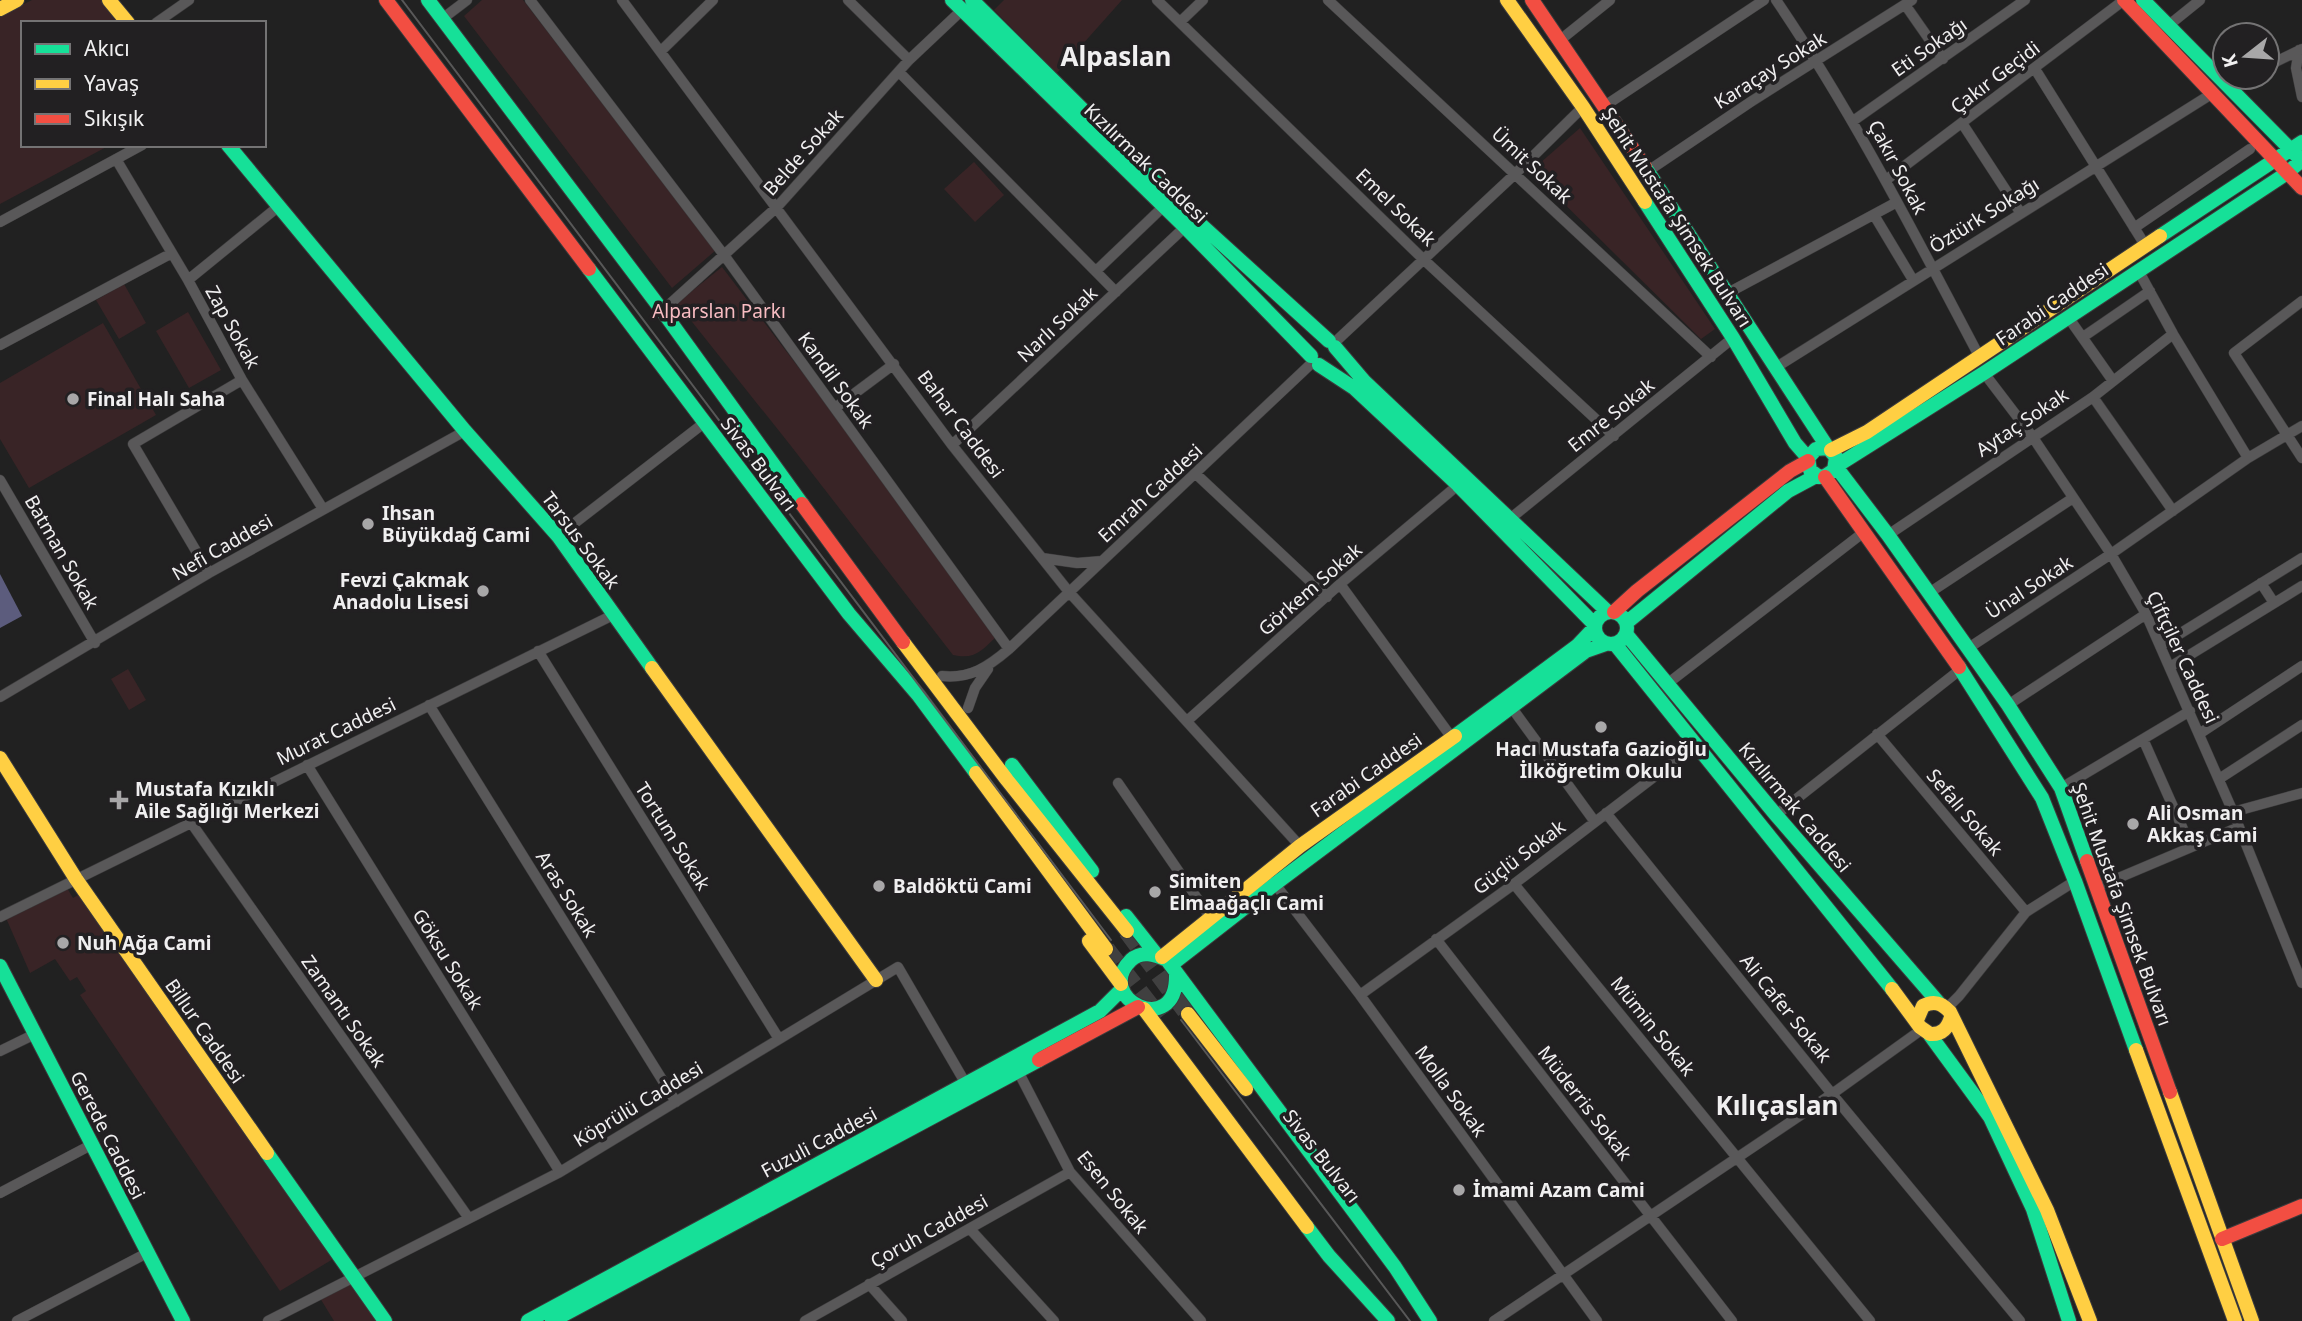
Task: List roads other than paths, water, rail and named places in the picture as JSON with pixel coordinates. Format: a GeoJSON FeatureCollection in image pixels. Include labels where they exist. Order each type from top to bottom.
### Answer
{"type":"FeatureCollection","features":[{"type":"Feature","properties":{"kind":"main road"},"geometry":{"type":"LineString","coordinates":[[0,9],[17,0]]}},
{"type":"Feature","properties":{"kind":"main road"},"geometry":{"type":"LineString","coordinates":[[109,0],[126,21]]}},
{"type":"Feature","properties":{"kind":"main road","name":"Sivas Bulvarı"},"geometry":{"type":"LineString","coordinates":[[386,0],[849,614],[919,696],[1106,948]]}},
{"type":"Feature","properties":{"kind":"main road","name":"Sivas Bulvarı"},"geometry":{"type":"LineString","coordinates":[[428,0],[662,311],[861,585],[1058,848],[1127,931]]}},
{"type":"Feature","properties":{"kind":"main road","name":"Şehit Mustafa Şimsek Bulvarı"},"geometry":{"type":"LineString","coordinates":[[1507,0],[1583,107],[1733,338],[1795,443],[1808,460]]}},
{"type":"Feature","properties":{"kind":"main road","name":"Şehit Mustafa Şimsek Bulvarı"},"geometry":{"type":"LineString","coordinates":[[1533,0],[1829,449]]}},
{"type":"Feature","properties":{"kind":"main road"},"geometry":{"type":"LineString","coordinates":[[2124,0],[2302,188]]}},
{"type":"Feature","properties":{"kind":"main road"},"geometry":{"type":"LineString","coordinates":[[2143,0],[2211,68]]}},
{"type":"Feature","properties":{"kind":"main road","name":"Kızılırmak Caddesi"},"geometry":{"type":"LineString","coordinates":[[967,2],[1315,361],[1354,388],[1458,485],[1594,626],[1598,638],[1618,636]]}},
{"type":"Feature","properties":{"kind":"main road","name":"Kızılırmak Caddesi"},"geometry":{"type":"LineString","coordinates":[[967,2],[1178,204],[1332,344],[1364,381],[1611,612],[1619,614],[1618,636],[1697,744],[1990,1117],[2033,1209],[2069,1321]]}},
{"type":"Feature","properties":{"kind":"main road"},"geometry":{"type":"LineString","coordinates":[[2235,91],[2297,145],[2302,162]]}},
{"type":"Feature","properties":{"kind":"main road","name":"Farabi Caddesi"},"geometry":{"type":"LineString","coordinates":[[1829,449],[1867,432],[2297,145]]}},
{"type":"Feature","properties":{"kind":"main road","name":"Tarsus Sokak"},"geometry":{"type":"LineString","coordinates":[[230,147],[465,431],[558,536],[876,980]]}},
{"type":"Feature","properties":{"kind":"main road","name":"Farabi Caddesi"},"geometry":{"type":"LineString","coordinates":[[1166,963],[1586,651],[1618,636],[1788,491],[1829,472],[1984,373],[2302,162]]}},
{"type":"Feature","properties":{"kind":"main road"},"geometry":{"type":"LineString","coordinates":[[1321,340],[1332,344],[1336,353],[1333,361],[1328,365],[1315,361],[1311,349],[1315,342],[1321,340]]}},
{"type":"Feature","properties":{"kind":"main road"},"geometry":{"type":"LineString","coordinates":[[1611,612],[1790,471],[1808,460],[1816,449],[1829,449],[1837,456],[1829,472],[1810,470],[1808,460]]}},
{"type":"Feature","properties":{"kind":"main road","name":"Şehit Mustafa Şimsek Bulvarı"},"geometry":{"type":"LineString","coordinates":[[1829,472],[1864,532],[1961,669],[2042,798],[2076,881],[2235,1321]]}},
{"type":"Feature","properties":{"kind":"main road","name":"Şehit Mustafa Şimsek Bulvarı"},"geometry":{"type":"LineString","coordinates":[[1829,472],[1888,535],[2008,705],[2060,789],[2252,1321]]}},
{"type":"Feature","properties":{"kind":"main road"},"geometry":{"type":"LineString","coordinates":[[861,585],[968,708],[1166,963],[1395,1267],[1428,1321]]}},
{"type":"Feature","properties":{"kind":"main road","name":"Farabi Caddesi"},"geometry":{"type":"LineString","coordinates":[[1166,963],[1210,917],[1300,846],[1577,646],[1599,616],[1611,612]]}},
{"type":"Feature","properties":{"kind":"main road"},"geometry":{"type":"LineString","coordinates":[[849,614],[911,703],[1122,987],[1128,1000],[1141,1008],[1329,1256],[1389,1321]]}},
{"type":"Feature","properties":{"kind":"main road","name":"Kızılırmak Caddesi"},"geometry":{"type":"LineString","coordinates":[[1618,636],[1667,684],[1776,815],[1945,1009],[2002,1114],[2048,1210],[2090,1321]]}},
{"type":"Feature","properties":{"kind":"main road","name":"Billur Caddesi"},"geometry":{"type":"LineString","coordinates":[[0,758],[76,879],[385,1321]]}},
{"type":"Feature","properties":{"kind":"main road"},"geometry":{"type":"LineString","coordinates":[[1122,987],[1125,967],[1133,958],[1144,954],[1166,963],[1176,988],[1171,999],[1156,1009],[1141,1008]]}},
{"type":"Feature","properties":{"kind":"main road","name":"Gerede Caddesi"},"geometry":{"type":"LineString","coordinates":[[0,966],[183,1321]]}},
{"type":"Feature","properties":{"kind":"main road","name":"Fuzuli Caddesi"},"geometry":{"type":"LineString","coordinates":[[527,1321],[1100,1011],[1113,1001],[1122,987]]}},
{"type":"Feature","properties":{"kind":"main road"},"geometry":{"type":"LineString","coordinates":[[1923,1006],[1945,1009],[1945,1032],[1923,1029],[1923,1006]]}},
{"type":"Feature","properties":{"kind":"main road","name":"Fuzuli Caddesi"},"geometry":{"type":"LineString","coordinates":[[552,1321],[1141,1008]]}},
{"type":"Feature","properties":{"kind":"main road","name":"Sivas Bulvarı"},"geometry":{"type":"LineString","coordinates":[[1188,1014],[1428,1321]]}},
{"type":"Feature","properties":{"kind":"main road"},"geometry":{"type":"LineString","coordinates":[[1166,1025],[1389,1321]]}},
{"type":"Feature","properties":{"kind":"main road"},"geometry":{"type":"LineString","coordinates":[[2222,1239],[2302,1206]]}},
{"type":"Feature","properties":{"kind":"street"},"geometry":{"type":"LineString","coordinates":[[159,21],[189,0]]}},
{"type":"Feature","properties":{"kind":"street"},"geometry":{"type":"LineString","coordinates":[[442,19],[467,0]]}},
{"type":"Feature","properties":{"kind":"street","name":"Kandil Sokak"},"geometry":{"type":"LineString","coordinates":[[530,0],[724,255],[1009,649]]}},
{"type":"Feature","properties":{"kind":"street","name":"Bahar Caddesi"},"geometry":{"type":"LineString","coordinates":[[622,0],[952,445],[1069,592],[1300,846]]}},
{"type":"Feature","properties":{"kind":"street"},"geometry":{"type":"LineString","coordinates":[[661,51],[713,0]]}},
{"type":"Feature","properties":{"kind":"street"},"geometry":{"type":"LineString","coordinates":[[849,0],[909,60]]}},
{"type":"Feature","properties":{"kind":"street","name":"Emel Sokak"},"geometry":{"type":"LineString","coordinates":[[1157,0],[1422,258],[1614,436]]}},
{"type":"Feature","properties":{"kind":"street"},"geometry":{"type":"LineString","coordinates":[[1180,22],[1203,0]]}},
{"type":"Feature","properties":{"kind":"street","name":"Ümit Sokak"},"geometry":{"type":"LineString","coordinates":[[1328,0],[1711,357]]}},
{"type":"Feature","properties":{"kind":"street"},"geometry":{"type":"LineString","coordinates":[[1496,0],[1528,31]]}},
{"type":"Feature","properties":{"kind":"street"},"geometry":{"type":"LineString","coordinates":[[1559,41],[1610,0]]}},
{"type":"Feature","properties":{"kind":"street"},"geometry":{"type":"LineString","coordinates":[[1603,107],[1764,0]]}},
{"type":"Feature","properties":{"kind":"street","name":"Çakır Sokak"},"geometry":{"type":"LineString","coordinates":[[1776,0],[1853,121],[1979,356]]}},
{"type":"Feature","properties":{"kind":"street","name":"Eti Sokağı"},"geometry":{"type":"LineString","coordinates":[[1853,121],[2025,0]]}},
{"type":"Feature","properties":{"kind":"street","name":"Çakır Geçidi"},"geometry":{"type":"LineString","coordinates":[[1886,180],[2124,0]]}},
{"type":"Feature","properties":{"kind":"street"},"geometry":{"type":"LineString","coordinates":[[2169,25],[2200,0]]}},
{"type":"Feature","properties":{"kind":"street","name":"Belde Sokak"},"geometry":{"type":"LineString","coordinates":[[662,311],[777,207],[909,60],[967,2]]}},
{"type":"Feature","properties":{"kind":"street"},"geometry":{"type":"LineString","coordinates":[[1909,3],[1943,59]]}},
{"type":"Feature","properties":{"kind":"street","name":"Karaçay Sokak"},"geometry":{"type":"LineString","coordinates":[[1648,172],[1752,101],[1909,3]]}},
{"type":"Feature","properties":{"kind":"street"},"geometry":{"type":"LineString","coordinates":[[2281,59],[2301,49]]}},
{"type":"Feature","properties":{"kind":"street"},"geometry":{"type":"LineString","coordinates":[[2301,49],[2297,78],[2302,97]]}},
{"type":"Feature","properties":{"kind":"street"},"geometry":{"type":"LineString","coordinates":[[2035,69],[2145,245]]}},
{"type":"Feature","properties":{"kind":"street"},"geometry":{"type":"LineString","coordinates":[[899,72],[1116,292]]}},
{"type":"Feature","properties":{"kind":"street","name":"Öztürk Sokağı"},"geometry":{"type":"LineString","coordinates":[[1775,368],[2213,93]]}},
{"type":"Feature","properties":{"kind":"street"},"geometry":{"type":"LineString","coordinates":[[1332,344],[1583,107]]}},
{"type":"Feature","properties":{"kind":"street"},"geometry":{"type":"LineString","coordinates":[[1962,123],[2021,212]]}},
{"type":"Feature","properties":{"kind":"street"},"geometry":{"type":"LineString","coordinates":[[0,222],[138,147]]}},
{"type":"Feature","properties":{"kind":"street"},"geometry":{"type":"LineString","coordinates":[[2134,228],[2250,149]]}},
{"type":"Feature","properties":{"kind":"street","name":"Zap Sokak"},"geometry":{"type":"LineString","coordinates":[[116,159],[188,280],[242,380],[323,509]]}},
{"type":"Feature","properties":{"kind":"street"},"geometry":{"type":"LineString","coordinates":[[1726,294],[1897,202]]}},
{"type":"Feature","properties":{"kind":"street"},"geometry":{"type":"LineString","coordinates":[[188,280],[279,206]]}},
{"type":"Feature","properties":{"kind":"street"},"geometry":{"type":"LineString","coordinates":[[1096,271],[1163,207]]}},
{"type":"Feature","properties":{"kind":"street"},"geometry":{"type":"LineString","coordinates":[[1874,215],[1913,280]]}},
{"type":"Feature","properties":{"kind":"street","name":"Narlı Sokak"},"geometry":{"type":"LineString","coordinates":[[952,445],[1185,228]]}},
{"type":"Feature","properties":{"kind":"street"},"geometry":{"type":"LineString","coordinates":[[0,345],[172,253]]}},
{"type":"Feature","properties":{"kind":"street"},"geometry":{"type":"LineString","coordinates":[[2138,270],[2173,334],[2248,458]]}},
{"type":"Feature","properties":{"kind":"street"},"geometry":{"type":"LineString","coordinates":[[2083,337],[2150,291]]}},
{"type":"Feature","properties":{"kind":"street"},"geometry":{"type":"LineString","coordinates":[[2302,301],[2234,353],[2302,458]]}},
{"type":"Feature","properties":{"kind":"street"},"geometry":{"type":"LineString","coordinates":[[2068,317],[2113,381]]}},
{"type":"Feature","properties":{"kind":"street","name":"Aytaç Sokak"},"geometry":{"type":"LineString","coordinates":[[1888,535],[2093,397],[2173,334]]}},
{"type":"Feature","properties":{"kind":"street","name":"Emre Sokak"},"geometry":{"type":"LineString","coordinates":[[1511,517],[1733,338]]}},
{"type":"Feature","properties":{"kind":"street","name":"Emrah Caddesi"},"geometry":{"type":"LineString","coordinates":[[992,663],[1315,361]]}},
{"type":"Feature","properties":{"kind":"street"},"geometry":{"type":"LineString","coordinates":[[835,408],[894,364]]}},
{"type":"Feature","properties":{"kind":"street","name":"Çiftçiler Caddesi"},"geometry":{"type":"LineString","coordinates":[[1984,373],[2032,436],[2111,554],[2146,614],[2298,959],[2302,983]]}},
{"type":"Feature","properties":{"kind":"street"},"geometry":{"type":"LineString","coordinates":[[209,573],[133,444],[242,380]]}},
{"type":"Feature","properties":{"kind":"street"},"geometry":{"type":"LineString","coordinates":[[2093,397],[2173,511]]}},
{"type":"Feature","properties":{"kind":"street"},"geometry":{"type":"LineString","coordinates":[[558,536],[704,423]]}},
{"type":"Feature","properties":{"kind":"street","name":"Ünal Sokak"},"geometry":{"type":"LineString","coordinates":[[1967,649],[2111,554],[2248,458],[2302,426]]}},
{"type":"Feature","properties":{"kind":"street","name":"Nefi Caddesi"},"geometry":{"type":"LineString","coordinates":[[0,697],[209,573],[465,431]]}},
{"type":"Feature","properties":{"kind":"street"},"geometry":{"type":"LineString","coordinates":[[1196,474],[1327,597]]}},
{"type":"Feature","properties":{"kind":"street","name":"Batman Sokak"},"geometry":{"type":"LineString","coordinates":[[0,480],[95,643]]}},
{"type":"Feature","properties":{"kind":"street","name":"Görkem Sokak"},"geometry":{"type":"LineString","coordinates":[[1187,721],[1340,584],[1458,485]]}},
{"type":"Feature","properties":{"kind":"street"},"geometry":{"type":"LineString","coordinates":[[1929,593],[2073,498]]}},
{"type":"Feature","properties":{"kind":"street"},"geometry":{"type":"LineString","coordinates":[[1667,684],[1864,532]]}},
{"type":"Feature","properties":{"kind":"street"},"geometry":{"type":"LineString","coordinates":[[1042,558],[1065,563],[1102,561]]}},
{"type":"Feature","properties":{"kind":"street"},"geometry":{"type":"LineString","coordinates":[[2160,646],[2302,558]]}},
{"type":"Feature","properties":{"kind":"street"},"geometry":{"type":"LineString","coordinates":[[2261,583],[2274,603]]}},
{"type":"Feature","properties":{"kind":"street"},"geometry":{"type":"LineString","coordinates":[[1340,584],[1452,738]]}},
{"type":"Feature","properties":{"kind":"street"},"geometry":{"type":"LineString","coordinates":[[2170,667],[2302,586]]}},
{"type":"Feature","properties":{"kind":"street"},"geometry":{"type":"LineString","coordinates":[[2008,705],[2146,614]]}},
{"type":"Feature","properties":{"kind":"street","name":"Murat Caddesi"},"geometry":{"type":"LineString","coordinates":[[0,917],[613,615]]}},
{"type":"Feature","properties":{"kind":"street","name":"Tortum Sokak"},"geometry":{"type":"LineString","coordinates":[[538,651],[779,1039]]}},
{"type":"Feature","properties":{"kind":"street"},"geometry":{"type":"LineString","coordinates":[[942,676],[972,674],[992,663]]}},
{"type":"Feature","properties":{"kind":"street"},"geometry":{"type":"LineString","coordinates":[[968,708],[975,688],[992,663]]}},
{"type":"Feature","properties":{"kind":"street"},"geometry":{"type":"LineString","coordinates":[[1776,815],[1961,669]]}},
{"type":"Feature","properties":{"kind":"street"},"geometry":{"type":"LineString","coordinates":[[2199,734],[2301,671]]}},
{"type":"Feature","properties":{"kind":"street","name":"Aras Sokak"},"geometry":{"type":"LineString","coordinates":[[429,705],[676,1102]]}},
{"type":"Feature","properties":{"kind":"street"},"geometry":{"type":"LineString","coordinates":[[1512,708],[1595,822]]}},
{"type":"Feature","properties":{"kind":"street"},"geometry":{"type":"LineString","coordinates":[[2060,789],[2190,711]]}},
{"type":"Feature","properties":{"kind":"street"},"geometry":{"type":"LineString","coordinates":[[2219,779],[2302,725]]}},
{"type":"Feature","properties":{"kind":"street","name":"Sefalı Sokak"},"geometry":{"type":"LineString","coordinates":[[1877,734],[2026,912]]}},
{"type":"Feature","properties":{"kind":"street"},"geometry":{"type":"LineString","coordinates":[[2143,739],[2191,847]]}},
{"type":"Feature","properties":{"kind":"street","name":"Güçlü Sokak"},"geometry":{"type":"LineString","coordinates":[[1360,995],[1514,884],[1697,744]]}},
{"type":"Feature","properties":{"kind":"street","name":"Göksu Sokak"},"geometry":{"type":"LineString","coordinates":[[307,765],[561,1172]]}},
{"type":"Feature","properties":{"kind":"street"},"geometry":{"type":"LineString","coordinates":[[1118,783],[1210,917]]}},
{"type":"Feature","properties":{"kind":"street"},"geometry":{"type":"LineString","coordinates":[[2233,812],[2302,793]]}},
{"type":"Feature","properties":{"kind":"street","name":"Ali Cafer Sokak"},"geometry":{"type":"LineString","coordinates":[[1606,813],[1832,1094],[2020,1321]]}},
{"type":"Feature","properties":{"kind":"street","name":"Zamantı Sokak"},"geometry":{"type":"LineString","coordinates":[[191,824],[468,1217]]}},
{"type":"Feature","properties":{"kind":"street"},"geometry":{"type":"LineString","coordinates":[[2097,887],[2239,827]]}},
{"type":"Feature","properties":{"kind":"street"},"geometry":{"type":"LineString","coordinates":[[1945,1009],[1959,996],[2026,912],[2076,881]]}},
{"type":"Feature","properties":{"kind":"street","name":"Molla Sokak"},"geometry":{"type":"LineString","coordinates":[[1275,884],[1360,995],[1597,1321]]}},
{"type":"Feature","properties":{"kind":"street","name":"Mümin Sokak"},"geometry":{"type":"LineString","coordinates":[[1514,884],[1870,1321]]}},
{"type":"Feature","properties":{"kind":"street","name":"Müderris Sokak"},"geometry":{"type":"LineString","coordinates":[[1436,939],[1732,1321]]}},
{"type":"Feature","properties":{"kind":"street","name":"Köprülü Caddesi"},"geometry":{"type":"LineString","coordinates":[[268,1321],[561,1172],[898,967],[966,1084]]}},
{"type":"Feature","properties":{"kind":"street"},"geometry":{"type":"LineString","coordinates":[[1494,1321],[1832,1094],[1923,1029]]}},
{"type":"Feature","properties":{"kind":"street"},"geometry":{"type":"LineString","coordinates":[[0,1051],[35,1034]]}},
{"type":"Feature","properties":{"kind":"street","name":"Esen Sokak"},"geometry":{"type":"LineString","coordinates":[[1018,1071],[1070,1172],[1201,1321]]}},
{"type":"Feature","properties":{"kind":"street"},"geometry":{"type":"LineString","coordinates":[[0,1193],[92,1145]]}},
{"type":"Feature","properties":{"kind":"street","name":"Çoruh Caddesi"},"geometry":{"type":"LineString","coordinates":[[805,1321],[1070,1172]]}},
{"type":"Feature","properties":{"kind":"street"},"geometry":{"type":"LineString","coordinates":[[970,1229],[1055,1321]]}},
{"type":"Feature","properties":{"kind":"street"},"geometry":{"type":"LineString","coordinates":[[17,1321],[147,1253]]}},
{"type":"Feature","properties":{"kind":"street"},"geometry":{"type":"LineString","coordinates":[[869,1284],[902,1321]]}},
{"type":"Feature","properties":{"kind":"water"},"geometry":{"type":"Polygon","coordinates":[[[0,574],[22,616],[0,628],[0,574]]]}},
{"type":"Feature","properties":{"kind":"tunnel"},"geometry":{"type":"LineString","coordinates":[[1127,931],[1188,1014]]}},
{"type":"Feature","properties":{"kind":"tunnel"},"geometry":{"type":"LineString","coordinates":[[1106,949],[1160,1018]]}},
{"type":"Feature","properties":{"kind":"tram line"},"geometry":{"type":"LineString","coordinates":[[402,0],[1111,940]]}},
{"type":"Feature","properties":{"kind":"tram line"},"geometry":{"type":"LineString","coordinates":[[1181,1020],[1410,1321]]}},
{"type":"Feature","properties":{"kind":"place","name":"Final Halı Saha"},"geometry":{"type":"Point","coordinates":[73,399]}},
{"type":"Feature","properties":{"kind":"place","name":"Ihsan Büyükdağ Cami"},"geometry":{"type":"Point","coordinates":[368,524]}},
{"type":"Feature","properties":{"kind":"place","name":"Fevzi Çakmak Anadolu Lisesi"},"geometry":{"type":"Point","coordinates":[483,591]}},
{"type":"Feature","properties":{"kind":"place","name":"Hacı Mustafa Gazioğlu İlköğretim Okulu"},"geometry":{"type":"Point","coordinates":[1601,727]}},
{"type":"Feature","properties":{"kind":"place","name":"Mustafa Kızıklı Aile Sağlığı Merkezi"},"geometry":{"type":"Point","coordinates":[119,800]}},
{"type":"Feature","properties":{"kind":"place","name":"Ali Osman Akkaş Cami"},"geometry":{"type":"Point","coordinates":[2133,824]}},
{"type":"Feature","properties":{"kind":"place","name":"Baldöktü Cami"},"geometry":{"type":"Point","coordinates":[879,886]}},
{"type":"Feature","properties":{"kind":"place","name":"Simiten Elmaağaçlı Cami"},"geometry":{"type":"Point","coordinates":[1155,892]}},
{"type":"Feature","properties":{"kind":"place","name":"Nuh Ağa Cami"},"geometry":{"type":"Point","coordinates":[63,943]}},
{"type":"Feature","properties":{"kind":"place","name":"İmami Azam Cami"},"geometry":{"type":"Point","coordinates":[1459,1190]}},
{"type":"Feature","properties":{"kind":"district","name":"Alpaslan"},"geometry":{"type":"Point","coordinates":[1116,56]}},
{"type":"Feature","properties":{"kind":"district","name":"Kılıçaslan"},"geometry":{"type":"Point","coordinates":[1777,1105]}},
{"type":"Feature","properties":{"kind":"park label","name":"Alparslan Parkı"},"geometry":{"type":"Point","coordinates":[719,311]}}]}
